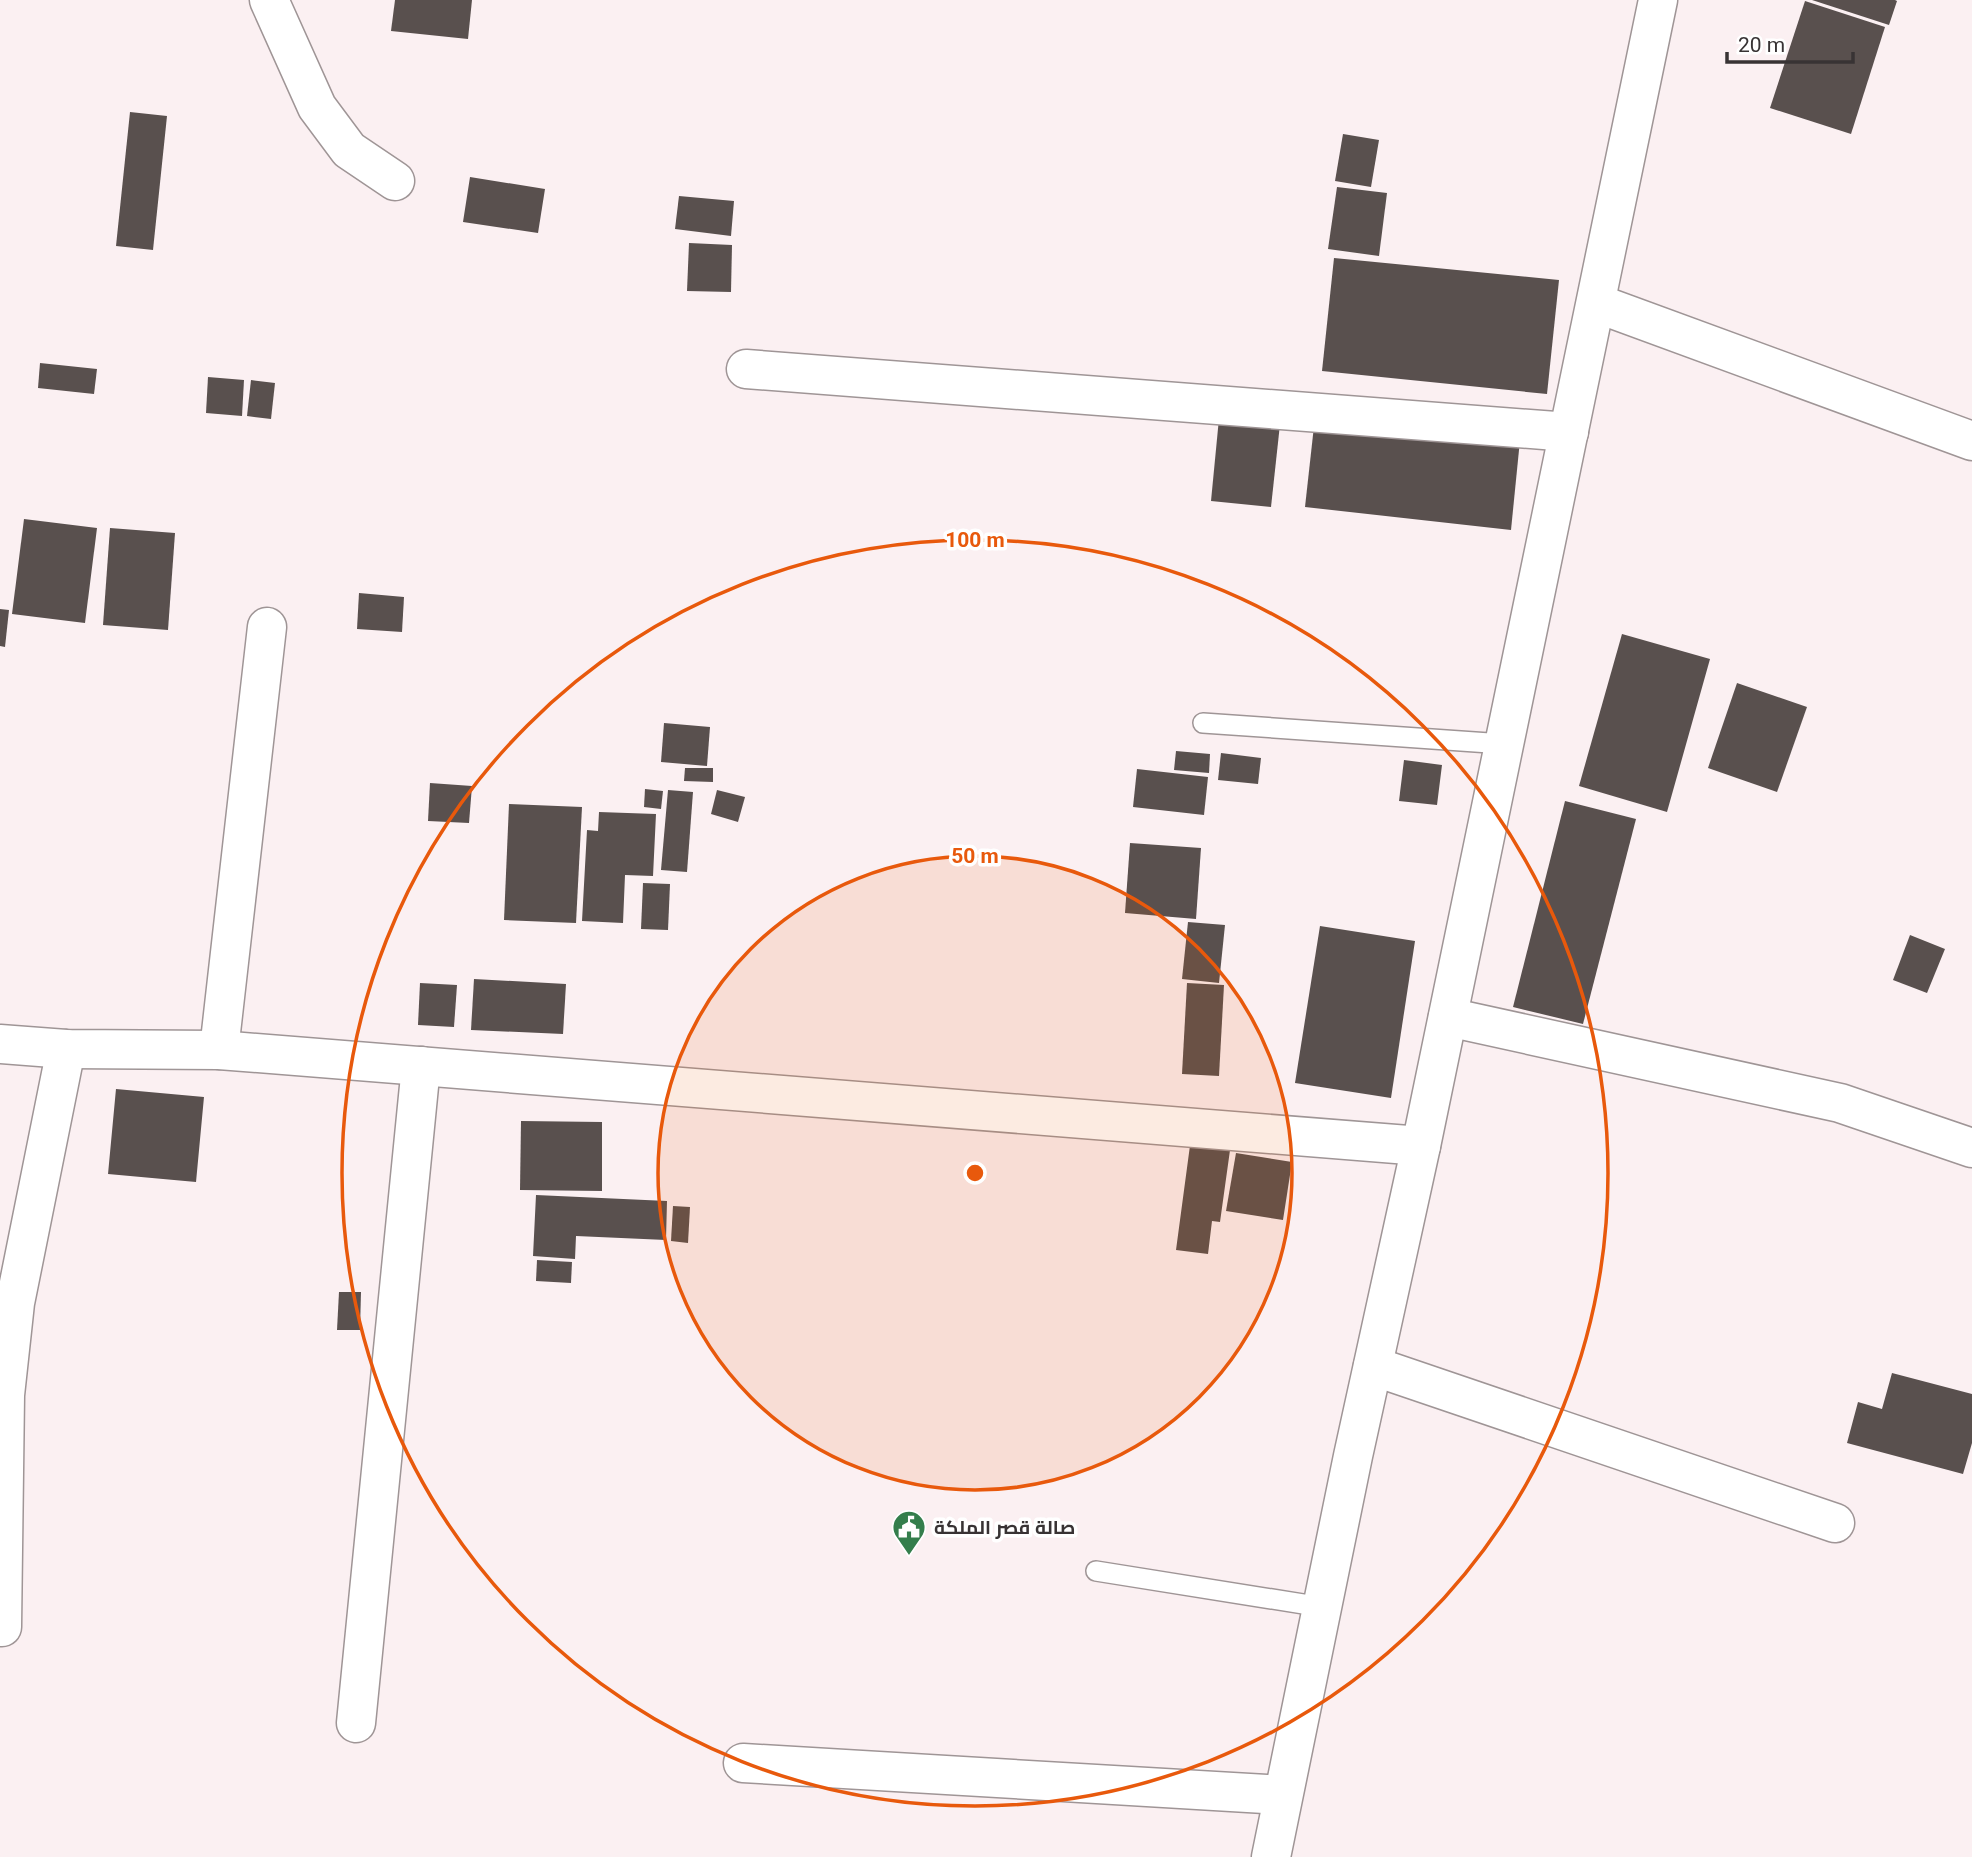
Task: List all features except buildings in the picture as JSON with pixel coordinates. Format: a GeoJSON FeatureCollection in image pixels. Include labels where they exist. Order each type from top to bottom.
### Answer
{"type":"FeatureCollection","features":[{"type":"Feature","properties":{"kind":"street"},"geometry":{"type":"LineString","coordinates":[[269,0],[317,107],[349,150],[395,181]]}},
{"type":"Feature","properties":{"kind":"street"},"geometry":{"type":"LineString","coordinates":[[1271,1857],[1658,0]]}},
{"type":"Feature","properties":{"kind":"street"},"geometry":{"type":"LineString","coordinates":[[1596,303],[1972,441]]}},
{"type":"Feature","properties":{"kind":"street"},"geometry":{"type":"LineString","coordinates":[[746,369],[1569,432]]}},
{"type":"Feature","properties":{"kind":"street"},"geometry":{"type":"LineString","coordinates":[[219,1050],[267,626]]}},
{"type":"Feature","properties":{"kind":"street"},"geometry":{"type":"LineString","coordinates":[[1448,1017],[1840,1103],[1972,1148]]}},
{"type":"Feature","properties":{"kind":"street"},"geometry":{"type":"LineString","coordinates":[[0,1044],[66,1049],[219,1050],[1421,1146]]}},
{"type":"Feature","properties":{"kind":"street"},"geometry":{"type":"LineString","coordinates":[[2,1627],[3,1395],[15,1303],[66,1049]]}},
{"type":"Feature","properties":{"kind":"street"},"geometry":{"type":"LineString","coordinates":[[356,1723],[421,1066]]}},
{"type":"Feature","properties":{"kind":"street"},"geometry":{"type":"LineString","coordinates":[[1373,1366],[1835,1523]]}},
{"type":"Feature","properties":{"kind":"street"},"geometry":{"type":"LineString","coordinates":[[743,1763],[1283,1795]]}},
{"type":"Feature","properties":{"kind":"lane"},"geometry":{"type":"LineString","coordinates":[[1203,723],[1504,744]]}},
{"type":"Feature","properties":{"kind":"lane"},"geometry":{"type":"LineString","coordinates":[[1096,1571],[1322,1607]]}},
{"type":"Feature","properties":{"kind":"place","name":"صالة قصر الملكة"},"geometry":{"type":"Point","coordinates":[909,1557]}}]}
